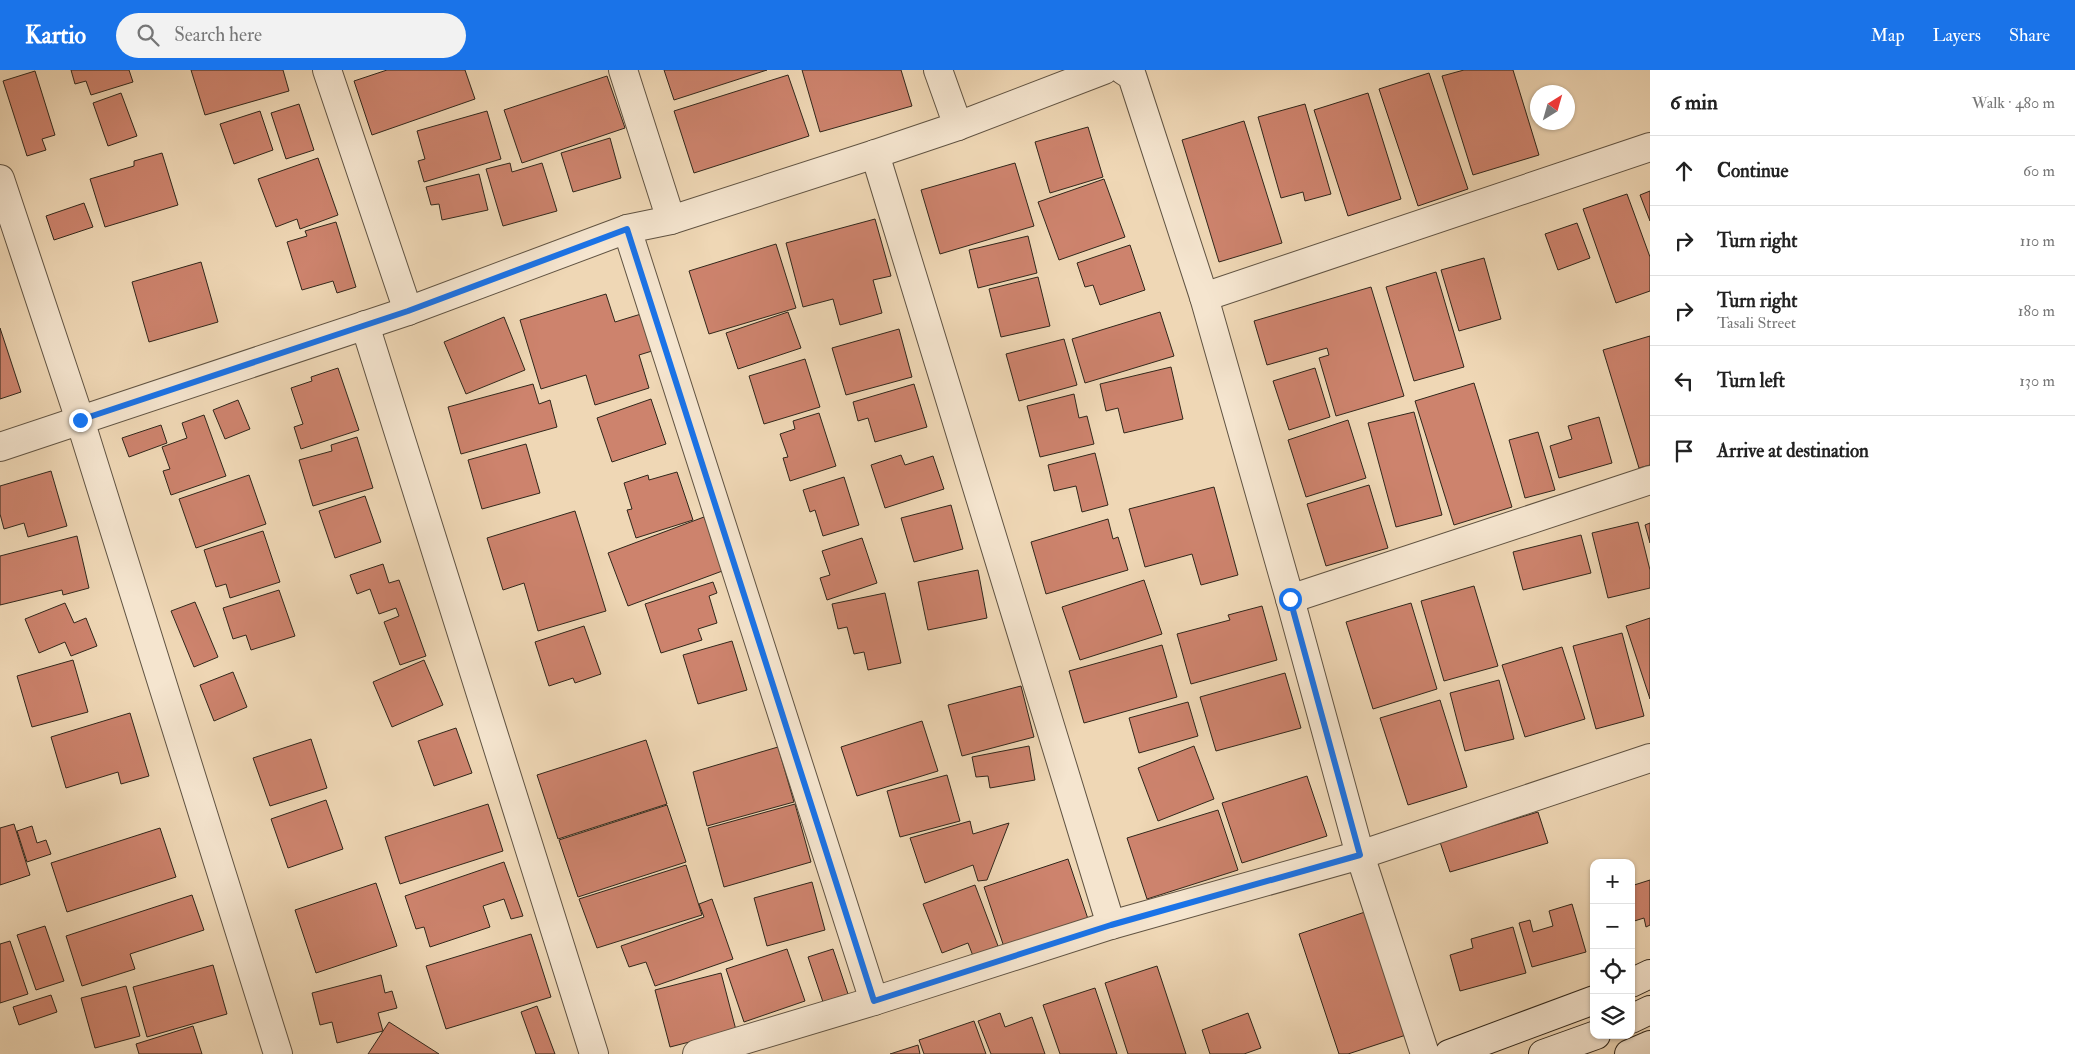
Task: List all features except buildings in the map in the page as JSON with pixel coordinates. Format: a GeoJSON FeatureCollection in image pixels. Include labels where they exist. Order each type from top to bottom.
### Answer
{"type":"FeatureCollection","features":[{"type":"Feature","properties":{"kind":"street"},"geometry":{"type":"LineString","coordinates":[[327,70],[408,311]]}},
{"type":"Feature","properties":{"kind":"street"},"geometry":{"type":"LineString","coordinates":[[622,70],[671,220]]}},
{"type":"Feature","properties":{"kind":"street"},"geometry":{"type":"LineString","coordinates":[[938,70],[958,126]]}},
{"type":"Feature","properties":{"kind":"street"},"geometry":{"type":"LineString","coordinates":[[0,447],[408,311],[627,229],[671,220],[958,126],[1104,70]]}},
{"type":"Feature","properties":{"kind":"street"},"geometry":{"type":"LineString","coordinates":[[1123,70],[1132,76],[1204,297],[1290,599],[1360,855],[1425,1054]]}},
{"type":"Feature","properties":{"kind":"street"},"geometry":{"type":"LineString","coordinates":[[1204,297],[1650,147]]}},
{"type":"Feature","properties":{"kind":"street"},"geometry":{"type":"LineString","coordinates":[[876,154],[1111,925]]}},
{"type":"Feature","properties":{"kind":"street"},"geometry":{"type":"LineString","coordinates":[[0,179],[80,420],[278,1054]]}},
{"type":"Feature","properties":{"kind":"street"},"geometry":{"type":"LineString","coordinates":[[627,229],[874,1001]]}},
{"type":"Feature","properties":{"kind":"street"},"geometry":{"type":"LineString","coordinates":[[365,325],[594,1054]]}},
{"type":"Feature","properties":{"kind":"street"},"geometry":{"type":"LineString","coordinates":[[1290,599],[1650,480]]}},
{"type":"Feature","properties":{"kind":"street"},"geometry":{"type":"LineString","coordinates":[[697,1054],[874,1001],[1111,925],[1360,855],[1650,758]]}},
{"type":"Feature","properties":{"kind":"street"},"geometry":{"type":"LineString","coordinates":[[1635,981],[1650,974]]}},
{"type":"Feature","properties":{"kind":"street"},"geometry":{"type":"LineString","coordinates":[[1449,1054],[1590,1001]]}},
{"type":"Feature","properties":{"kind":"street"},"geometry":{"type":"LineString","coordinates":[[1635,1017],[1650,1010]]}},
{"type":"Feature","properties":{"kind":"street"},"geometry":{"type":"LineString","coordinates":[[1543,1054],[1590,1037]]}},
{"type":"Feature","properties":{"kind":"street"},"geometry":{"type":"LineString","coordinates":[[1630,1054],[1650,1045]]}},
{"type":"Feature","properties":{"kind":"route"},"geometry":{"type":"LineString","coordinates":[[80,420],[408,311],[627,229],[874,1001],[1111,925],[1360,855],[1290,599]]}}]}
